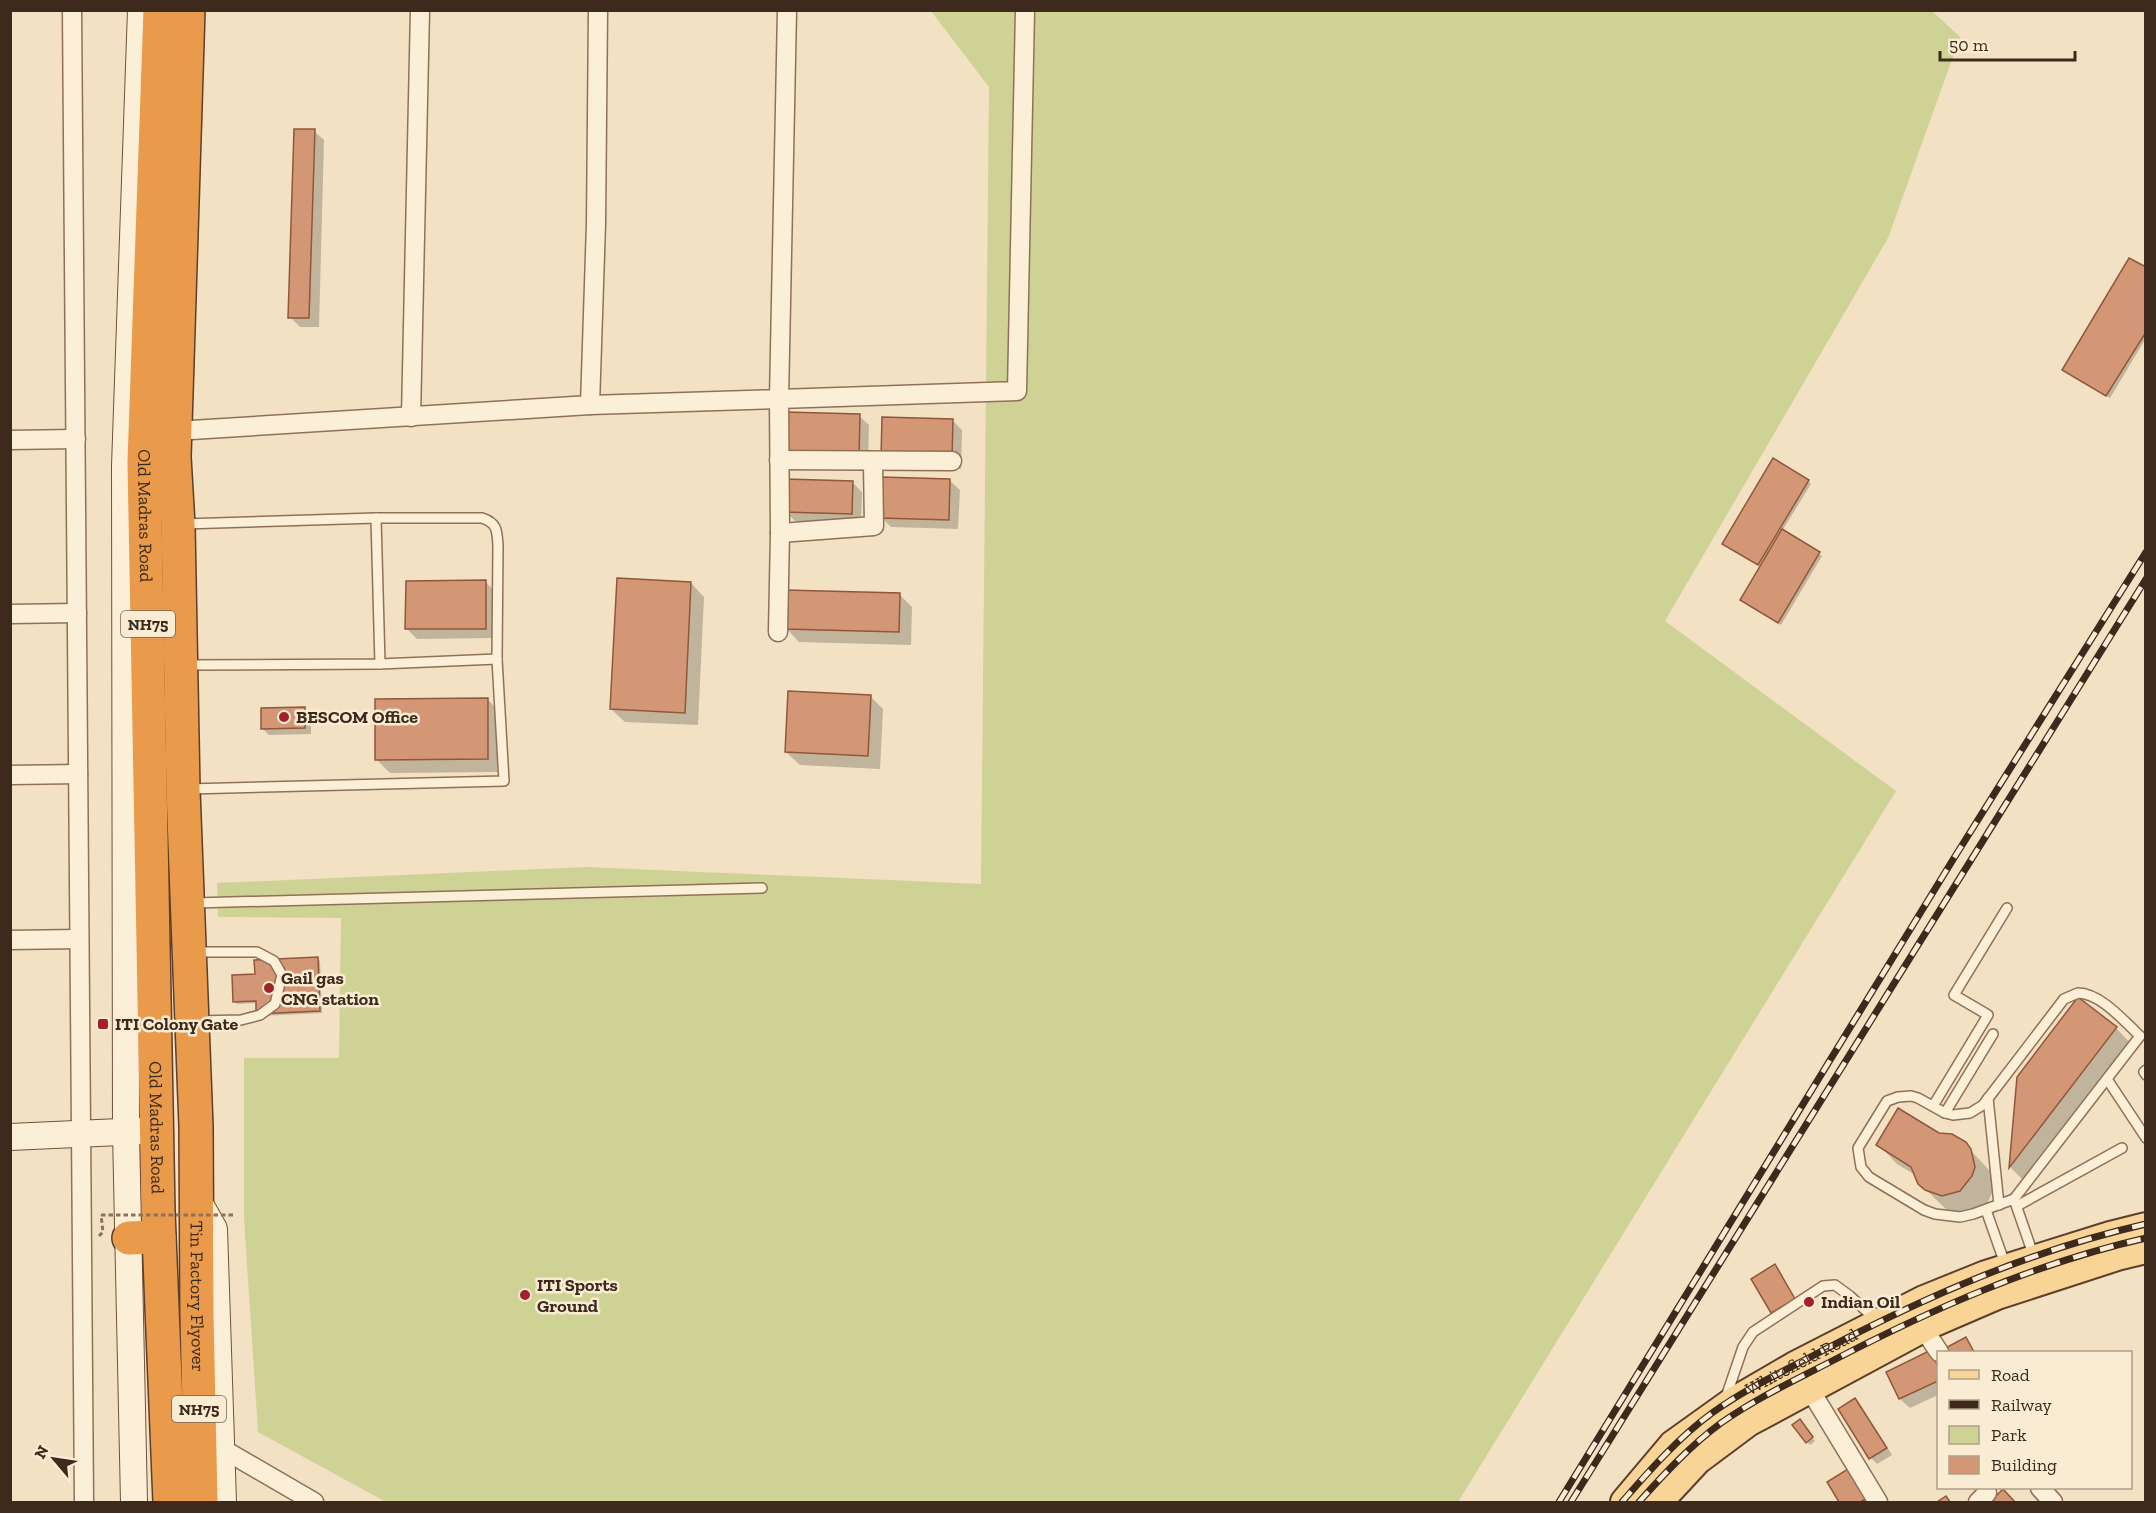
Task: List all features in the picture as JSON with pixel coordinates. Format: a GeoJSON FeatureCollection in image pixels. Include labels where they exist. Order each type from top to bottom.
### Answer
{"type":"FeatureCollection","features":[{"type":"Feature","properties":{"kind":"highway","name":"Old Madras Road"},"geometry":{"type":"LineString","coordinates":[[130,1236],[142,1131],[144,462],[160,10]]}},
{"type":"Feature","properties":{"kind":"highway","name":"Old Madras Road"},"geometry":{"type":"LineString","coordinates":[[188,10],[174,457],[178,525],[183,790],[193,1021],[196,1199]]}},
{"type":"Feature","properties":{"kind":"highway","name":"Tin Factory Flyover"},"geometry":{"type":"LineString","coordinates":[[196,1199],[201,1503]]}},
{"type":"Feature","properties":{"kind":"highway","name":"Tin Factory Flyover"},"geometry":{"type":"LineString","coordinates":[[130,1236],[170,1503]]}},
{"type":"Feature","properties":{"kind":"main road","name":"Whitefield Road"},"geometry":{"type":"LineString","coordinates":[[1625,1503],[1673,1445],[1722,1410],[1795,1366],[1924,1300],[2006,1268],[2145,1227]]}},
{"type":"Feature","properties":{"kind":"main road","name":"Whitefield Road"},"geometry":{"type":"LineString","coordinates":[[1658,1503],[1697,1460],[1748,1422],[1923,1328],[1997,1295],[2117,1256],[2145,1250]]}},
{"type":"Feature","properties":{"kind":"street"},"geometry":{"type":"LineString","coordinates":[[72,10],[84,1503]]}},
{"type":"Feature","properties":{"kind":"street"},"geometry":{"type":"LineString","coordinates":[[10,1137],[142,1131],[125,466],[141,10]]}},
{"type":"Feature","properties":{"kind":"street"},"geometry":{"type":"LineString","coordinates":[[411,417],[420,10]]}},
{"type":"Feature","properties":{"kind":"street"},"geometry":{"type":"LineString","coordinates":[[590,405],[596,225],[598,10]]}},
{"type":"Feature","properties":{"kind":"street"},"geometry":{"type":"LineString","coordinates":[[778,632],[780,533],[778,399],[787,10]]}},
{"type":"Feature","properties":{"kind":"street"},"geometry":{"type":"LineString","coordinates":[[175,431],[590,405],[1017,391],[1025,10]]}},
{"type":"Feature","properties":{"kind":"street"},"geometry":{"type":"LineString","coordinates":[[10,440],[76,439]]}},
{"type":"Feature","properties":{"kind":"street"},"geometry":{"type":"LineString","coordinates":[[779,460],[952,461]]}},
{"type":"Feature","properties":{"kind":"street"},"geometry":{"type":"LineString","coordinates":[[780,533],[873,526],[873,462]]}},
{"type":"Feature","properties":{"kind":"street"},"geometry":{"type":"LineString","coordinates":[[10,614],[77,613]]}},
{"type":"Feature","properties":{"kind":"street"},"geometry":{"type":"LineString","coordinates":[[10,775],[78,774]]}},
{"type":"Feature","properties":{"kind":"street"},"geometry":{"type":"LineString","coordinates":[[10,940],[79,939]]}},
{"type":"Feature","properties":{"kind":"street"},"geometry":{"type":"LineString","coordinates":[[196,1199],[214,1229],[223,1503]]}},
{"type":"Feature","properties":{"kind":"street"},"geometry":{"type":"LineString","coordinates":[[130,1236],[134,1503]]}},
{"type":"Feature","properties":{"kind":"street"},"geometry":{"type":"LineString","coordinates":[[1923,1328],[1938,1351]]}},
{"type":"Feature","properties":{"kind":"street"},"geometry":{"type":"LineString","coordinates":[[1809,1388],[1878,1503]]}},
{"type":"Feature","properties":{"kind":"street"},"geometry":{"type":"LineString","coordinates":[[221,1448],[314,1503]]}},
{"type":"Feature","properties":{"kind":"street"},"geometry":{"type":"LineString","coordinates":[[2041,1489],[2053,1503]]}},
{"type":"Feature","properties":{"kind":"lane"},"geometry":{"type":"LineString","coordinates":[[376,518],[380,664]]}},
{"type":"Feature","properties":{"kind":"lane"},"geometry":{"type":"LineString","coordinates":[[178,525],[376,518],[482,518],[494,524],[497,529],[498,545],[497,660],[504,781],[183,790]]}},
{"type":"Feature","properties":{"kind":"lane"},"geometry":{"type":"LineString","coordinates":[[180,665],[380,664],[497,660]]}},
{"type":"Feature","properties":{"kind":"lane"},"geometry":{"type":"LineString","coordinates":[[188,904],[762,888]]}},
{"type":"Feature","properties":{"kind":"lane"},"geometry":{"type":"LineString","coordinates":[[1933,1106],[1988,1015],[1954,995],[2007,908]]}},
{"type":"Feature","properties":{"kind":"lane"},"geometry":{"type":"LineString","coordinates":[[190,952],[258,952],[274,961],[282,975],[275,1004],[260,1015],[241,1020],[193,1021]]}},
{"type":"Feature","properties":{"kind":"lane"},"geometry":{"type":"LineString","coordinates":[[2015,1203],[2143,1032],[2096,997],[2084,993],[2071,995],[2064,999],[1983,1105],[1962,1115],[1945,1113],[1911,1096],[1898,1097],[1887,1101],[1858,1148],[1861,1167],[1869,1177],[1924,1210],[1935,1214],[1960,1216],[2015,1203],[2122,1148]]}},
{"type":"Feature","properties":{"kind":"lane"},"geometry":{"type":"LineString","coordinates":[[1945,1113],[1993,1034]]}},
{"type":"Feature","properties":{"kind":"lane"},"geometry":{"type":"LineString","coordinates":[[2145,1070],[2145,1075]]}},
{"type":"Feature","properties":{"kind":"lane"},"geometry":{"type":"LineString","coordinates":[[2107,1078],[2145,1138]]}},
{"type":"Feature","properties":{"kind":"lane"},"geometry":{"type":"LineString","coordinates":[[1988,1098],[1999,1205]]}},
{"type":"Feature","properties":{"kind":"lane"},"geometry":{"type":"LineString","coordinates":[[2015,1203],[2035,1259]]}},
{"type":"Feature","properties":{"kind":"lane"},"geometry":{"type":"LineString","coordinates":[[1986,1210],[2006,1268]]}},
{"type":"Feature","properties":{"kind":"lane"},"geometry":{"type":"LineString","coordinates":[[1722,1410],[1743,1347],[1753,1332],[1823,1286],[1834,1285],[1850,1296],[1879,1323]]}},
{"type":"Feature","properties":{"kind":"path"},"geometry":{"type":"LineString","coordinates":[[130,1236],[101,1215],[235,1215]]}},
{"type":"Feature","properties":{"kind":"green space"},"geometry":{"type":"Polygon","coordinates":[[[1931,10],[1960,37],[1888,238],[1665,621],[1896,791],[1458,1502],[386,1502],[258,1432],[244,1218],[244,1058],[339,1058],[341,918],[218,917],[217,883],[586,867],[981,884],[989,87],[931,11],[1931,10]]]}},
{"type":"Feature","properties":{"kind":"building"},"geometry":{"type":"Polygon","coordinates":[[[294,129],[315,129],[309,318],[288,318],[294,129]]]}},
{"type":"Feature","properties":{"kind":"building"},"geometry":{"type":"Polygon","coordinates":[[[2129,258],[2146,267],[2146,332],[2106,396],[2062,370],[2129,258]]]}},
{"type":"Feature","properties":{"kind":"building"},"geometry":{"type":"Polygon","coordinates":[[[785,412],[860,414],[859,456],[784,453],[785,412]]]}},
{"type":"Feature","properties":{"kind":"building"},"geometry":{"type":"Polygon","coordinates":[[[882,417],[953,419],[952,459],[881,457],[882,417]]]}},
{"type":"Feature","properties":{"kind":"building"},"geometry":{"type":"Polygon","coordinates":[[[1773,458],[1809,480],[1758,565],[1722,544],[1773,458]]]}},
{"type":"Feature","properties":{"kind":"building"},"geometry":{"type":"Polygon","coordinates":[[[881,477],[950,479],[949,520],[880,518],[881,477]]]}},
{"type":"Feature","properties":{"kind":"building"},"geometry":{"type":"Polygon","coordinates":[[[785,479],[853,481],[852,514],[783,512],[785,479]]]}},
{"type":"Feature","properties":{"kind":"building"},"geometry":{"type":"Polygon","coordinates":[[[1782,529],[1820,552],[1778,623],[1740,600],[1782,529]]]}},
{"type":"Feature","properties":{"kind":"building"},"geometry":{"type":"Polygon","coordinates":[[[617,578],[691,582],[685,713],[610,709],[617,578]]]}},
{"type":"Feature","properties":{"kind":"building"},"geometry":{"type":"Polygon","coordinates":[[[486,580],[486,629],[405,629],[406,581],[486,580]]]}},
{"type":"Feature","properties":{"kind":"building"},"geometry":{"type":"Polygon","coordinates":[[[785,590],[900,593],[899,632],[784,629],[785,590]]]}},
{"type":"Feature","properties":{"kind":"building"},"geometry":{"type":"Polygon","coordinates":[[[788,691],[871,695],[868,756],[785,752],[788,691]]]}},
{"type":"Feature","properties":{"kind":"building"},"geometry":{"type":"Polygon","coordinates":[[[488,698],[488,759],[375,760],[375,699],[488,698]]]}},
{"type":"Feature","properties":{"kind":"building"},"geometry":{"type":"Polygon","coordinates":[[[305,707],[305,728],[261,729],[261,708],[305,707]]]}},
{"type":"Feature","properties":{"kind":"building"},"geometry":{"type":"Polygon","coordinates":[[[318,957],[320,1011],[256,1014],[256,1001],[233,1002],[232,975],[255,974],[254,960],[318,957]]]}},
{"type":"Feature","properties":{"kind":"building"},"geometry":{"type":"Polygon","coordinates":[[[2078,997],[2117,1027],[2009,1168],[2017,1077],[2078,997]]]}},
{"type":"Feature","properties":{"kind":"building"},"geometry":{"type":"Polygon","coordinates":[[[1898,1108],[1939,1133],[1952,1134],[1966,1142],[1971,1149],[1975,1167],[1972,1176],[1960,1191],[1942,1196],[1925,1190],[1918,1184],[1911,1167],[1876,1145],[1898,1108]]]}},
{"type":"Feature","properties":{"kind":"building"},"geometry":{"type":"Polygon","coordinates":[[[1775,1264],[1795,1299],[1771,1313],[1751,1279],[1775,1264]]]}},
{"type":"Feature","properties":{"kind":"building"},"geometry":{"type":"Polygon","coordinates":[[[1966,1337],[1973,1351],[1940,1351],[1966,1337]]]}},
{"type":"Feature","properties":{"kind":"building"},"geometry":{"type":"Polygon","coordinates":[[[1931,1350],[1937,1365],[1937,1381],[1899,1399],[1886,1372],[1931,1350]]]}},
{"type":"Feature","properties":{"kind":"building"},"geometry":{"type":"Polygon","coordinates":[[[1855,1398],[1887,1448],[1869,1459],[1838,1409],[1855,1398]]]}},
{"type":"Feature","properties":{"kind":"building"},"geometry":{"type":"Polygon","coordinates":[[[1800,1419],[1813,1437],[1806,1443],[1792,1425],[1800,1419]]]}},
{"type":"Feature","properties":{"kind":"building"},"geometry":{"type":"Polygon","coordinates":[[[1848,1469],[1866,1499],[1860,1502],[1839,1502],[1827,1482],[1848,1469]]]}},
{"type":"Feature","properties":{"kind":"building"},"geometry":{"type":"Polygon","coordinates":[[[2003,1489],[2015,1502],[1988,1502],[1993,1499],[2003,1489]]]}},
{"type":"Feature","properties":{"kind":"building"},"geometry":{"type":"Polygon","coordinates":[[[1946,1496],[1950,1502],[1937,1502],[1946,1496]]]}},
{"type":"Feature","properties":{"kind":"railway"},"geometry":{"type":"LineString","coordinates":[[1559,1502],[1954,858],[2146,552]]}},
{"type":"Feature","properties":{"kind":"railway"},"geometry":{"type":"LineString","coordinates":[[1571,1502],[2146,579]]}},
{"type":"Feature","properties":{"kind":"railway"},"geometry":{"type":"LineString","coordinates":[[1622,1502],[1665,1455],[1700,1422],[1725,1404],[1765,1381],[1898,1313],[1978,1278],[2061,1247],[2146,1224]]}},
{"type":"Feature","properties":{"kind":"railway"},"geometry":{"type":"LineString","coordinates":[[1639,1502],[1678,1460],[1721,1423],[1790,1383],[1908,1323],[1985,1289],[2065,1260],[2146,1238]]}},
{"type":"Feature","properties":{"kind":"place","name":"BESCOM Office"},"geometry":{"type":"Point","coordinates":[284,717]}},
{"type":"Feature","properties":{"kind":"place","name":"Gail gas CNG station"},"geometry":{"type":"Point","coordinates":[269,988]}},
{"type":"Feature","properties":{"kind":"place","name":"ITI Colony Gate"},"geometry":{"type":"Point","coordinates":[103,1024]}},
{"type":"Feature","properties":{"kind":"place","name":"ITI Sports Ground"},"geometry":{"type":"Point","coordinates":[525,1295]}},
{"type":"Feature","properties":{"kind":"place","name":"Indian Oil"},"geometry":{"type":"Point","coordinates":[1809,1302]}}]}
